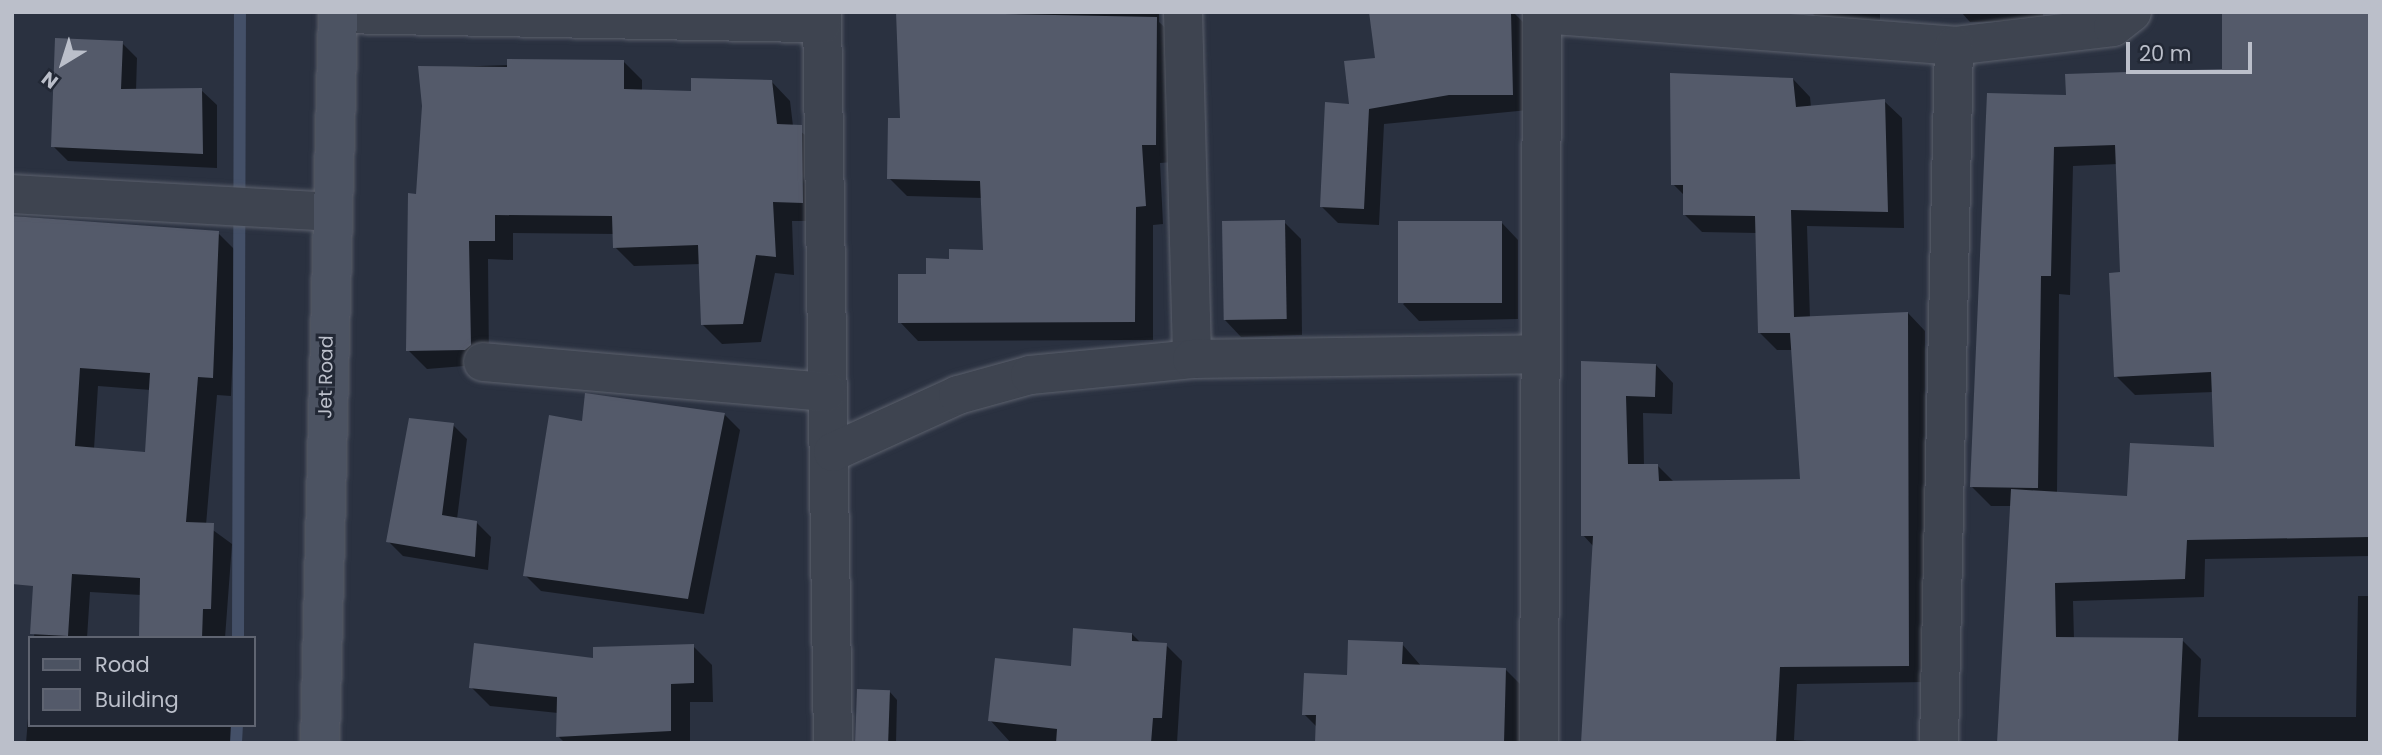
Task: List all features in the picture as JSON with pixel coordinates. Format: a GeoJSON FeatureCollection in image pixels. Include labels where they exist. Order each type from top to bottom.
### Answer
{"type":"FeatureCollection","features":[{"type":"Feature","properties":{"kind":"main road","name":"Jet Road"},"geometry":{"type":"LineString","coordinates":[[320,743],[329,212],[338,13]]}},
{"type":"Feature","properties":{"kind":"street"},"geometry":{"type":"LineString","coordinates":[[1183,12],[1192,359]]}},
{"type":"Feature","properties":{"kind":"street"},"geometry":{"type":"LineString","coordinates":[[1539,743],[1538,354],[1542,13],[1954,46],[2113,27],[2132,12]]}},
{"type":"Feature","properties":{"kind":"street"},"geometry":{"type":"LineString","coordinates":[[338,13],[822,18],[827,392],[833,452],[833,743]]}},
{"type":"Feature","properties":{"kind":"street"},"geometry":{"type":"LineString","coordinates":[[1939,743],[1954,46]]}},
{"type":"Feature","properties":{"kind":"street"},"geometry":{"type":"LineString","coordinates":[[12,194],[329,212]]}},
{"type":"Feature","properties":{"kind":"street"},"geometry":{"type":"LineString","coordinates":[[833,452],[958,395],[1030,375],[1192,359],[1538,354]]}},
{"type":"Feature","properties":{"kind":"street"},"geometry":{"type":"LineString","coordinates":[[483,362],[827,392]]}},
{"type":"Feature","properties":{"kind":"building"},"geometry":{"type":"Polygon","coordinates":[[[896,12],[1157,17],[1156,145],[1142,145],[1146,206],[1136,207],[1135,322],[898,323],[898,274],[926,274],[926,258],[949,259],[949,249],[983,250],[980,181],[887,179],[888,118],[900,118],[896,12]]]}},
{"type":"Feature","properties":{"kind":"building"},"geometry":{"type":"Polygon","coordinates":[[[1369,12],[1511,12],[1513,95],[1449,95],[1369,109],[1364,209],[1320,207],[1325,102],[1349,104],[1344,61],[1375,58],[1369,12]]]}},
{"type":"Feature","properties":{"kind":"building"},"geometry":{"type":"Polygon","coordinates":[[[2222,12],[2370,12],[2370,537],[2187,540],[2185,579],[2055,583],[2056,637],[2183,638],[2178,743],[1997,743],[2011,489],[2127,496],[2130,443],[2214,447],[2211,372],[2114,377],[2109,273],[2120,272],[2115,145],[2054,147],[2051,276],[2041,276],[2038,488],[1970,487],[1987,93],[2066,95],[2065,74],[2222,69],[2222,12]]]}},
{"type":"Feature","properties":{"kind":"building"},"geometry":{"type":"Polygon","coordinates":[[[55,38],[123,41],[121,89],[202,88],[203,154],[51,147],[55,38]]]}},
{"type":"Feature","properties":{"kind":"building"},"geometry":{"type":"Polygon","coordinates":[[[507,59],[624,60],[624,89],[691,91],[691,78],[772,80],[777,124],[802,125],[803,203],[773,202],[776,257],[756,255],[743,324],[701,325],[698,245],[613,248],[612,216],[495,215],[495,241],[469,241],[471,345],[465,350],[406,351],[408,193],[416,194],[422,106],[418,66],[507,67],[507,59]]]}},
{"type":"Feature","properties":{"kind":"building"},"geometry":{"type":"Polygon","coordinates":[[[1670,73],[1793,78],[1796,107],[1885,99],[1888,212],[1791,210],[1794,317],[1908,312],[1909,666],[1780,667],[1776,743],[1581,743],[1593,536],[1581,536],[1581,361],[1656,364],[1655,397],[1626,396],[1628,464],[1658,464],[1659,481],[1800,479],[1790,333],[1758,333],[1755,216],[1683,215],[1683,185],[1671,185],[1670,73]]]}},
{"type":"Feature","properties":{"kind":"building"},"geometry":{"type":"Polygon","coordinates":[[[12,216],[219,231],[213,378],[198,377],[186,522],[214,523],[211,609],[203,609],[202,636],[139,636],[140,578],[72,574],[68,636],[30,634],[33,586],[12,584],[12,216]],[[80,368],[75,446],[145,452],[150,373],[80,368]]]}},
{"type":"Feature","properties":{"kind":"building"},"geometry":{"type":"Polygon","coordinates":[[[1285,220],[1287,319],[1224,320],[1222,221],[1285,220]]]}},
{"type":"Feature","properties":{"kind":"building"},"geometry":{"type":"Polygon","coordinates":[[[1398,221],[1502,221],[1502,303],[1398,303],[1398,221]]]}},
{"type":"Feature","properties":{"kind":"building"},"geometry":{"type":"Polygon","coordinates":[[[585,393],[725,413],[688,599],[523,576],[549,415],[582,421],[585,393]]]}},
{"type":"Feature","properties":{"kind":"building"},"geometry":{"type":"Polygon","coordinates":[[[409,418],[454,423],[442,515],[477,521],[475,557],[386,542],[409,418]]]}},
{"type":"Feature","properties":{"kind":"building"},"geometry":{"type":"Polygon","coordinates":[[[1073,628],[1132,633],[1132,641],[1167,643],[1162,718],[1153,718],[1151,743],[1056,743],[1057,729],[988,721],[995,658],[1071,666],[1073,628]]]}},
{"type":"Feature","properties":{"kind":"building"},"geometry":{"type":"Polygon","coordinates":[[[1348,640],[1403,642],[1402,664],[1506,668],[1504,743],[1315,743],[1316,715],[1302,715],[1304,673],[1347,675],[1348,640]]]}},
{"type":"Feature","properties":{"kind":"building"},"geometry":{"type":"Polygon","coordinates":[[[474,643],[593,658],[593,647],[694,644],[694,683],[671,684],[671,731],[556,737],[557,697],[469,688],[474,643]]]}},
{"type":"Feature","properties":{"kind":"building"},"geometry":{"type":"Polygon","coordinates":[[[857,689],[890,690],[888,743],[855,743],[857,689]]]}},
{"type":"Feature","properties":{"kind":"waterway"},"geometry":{"type":"LineString","coordinates":[[238,636],[240,12]]}},
{"type":"Feature","properties":{"kind":"waterway"},"geometry":{"type":"LineString","coordinates":[[236,743],[237,727]]}}]}
